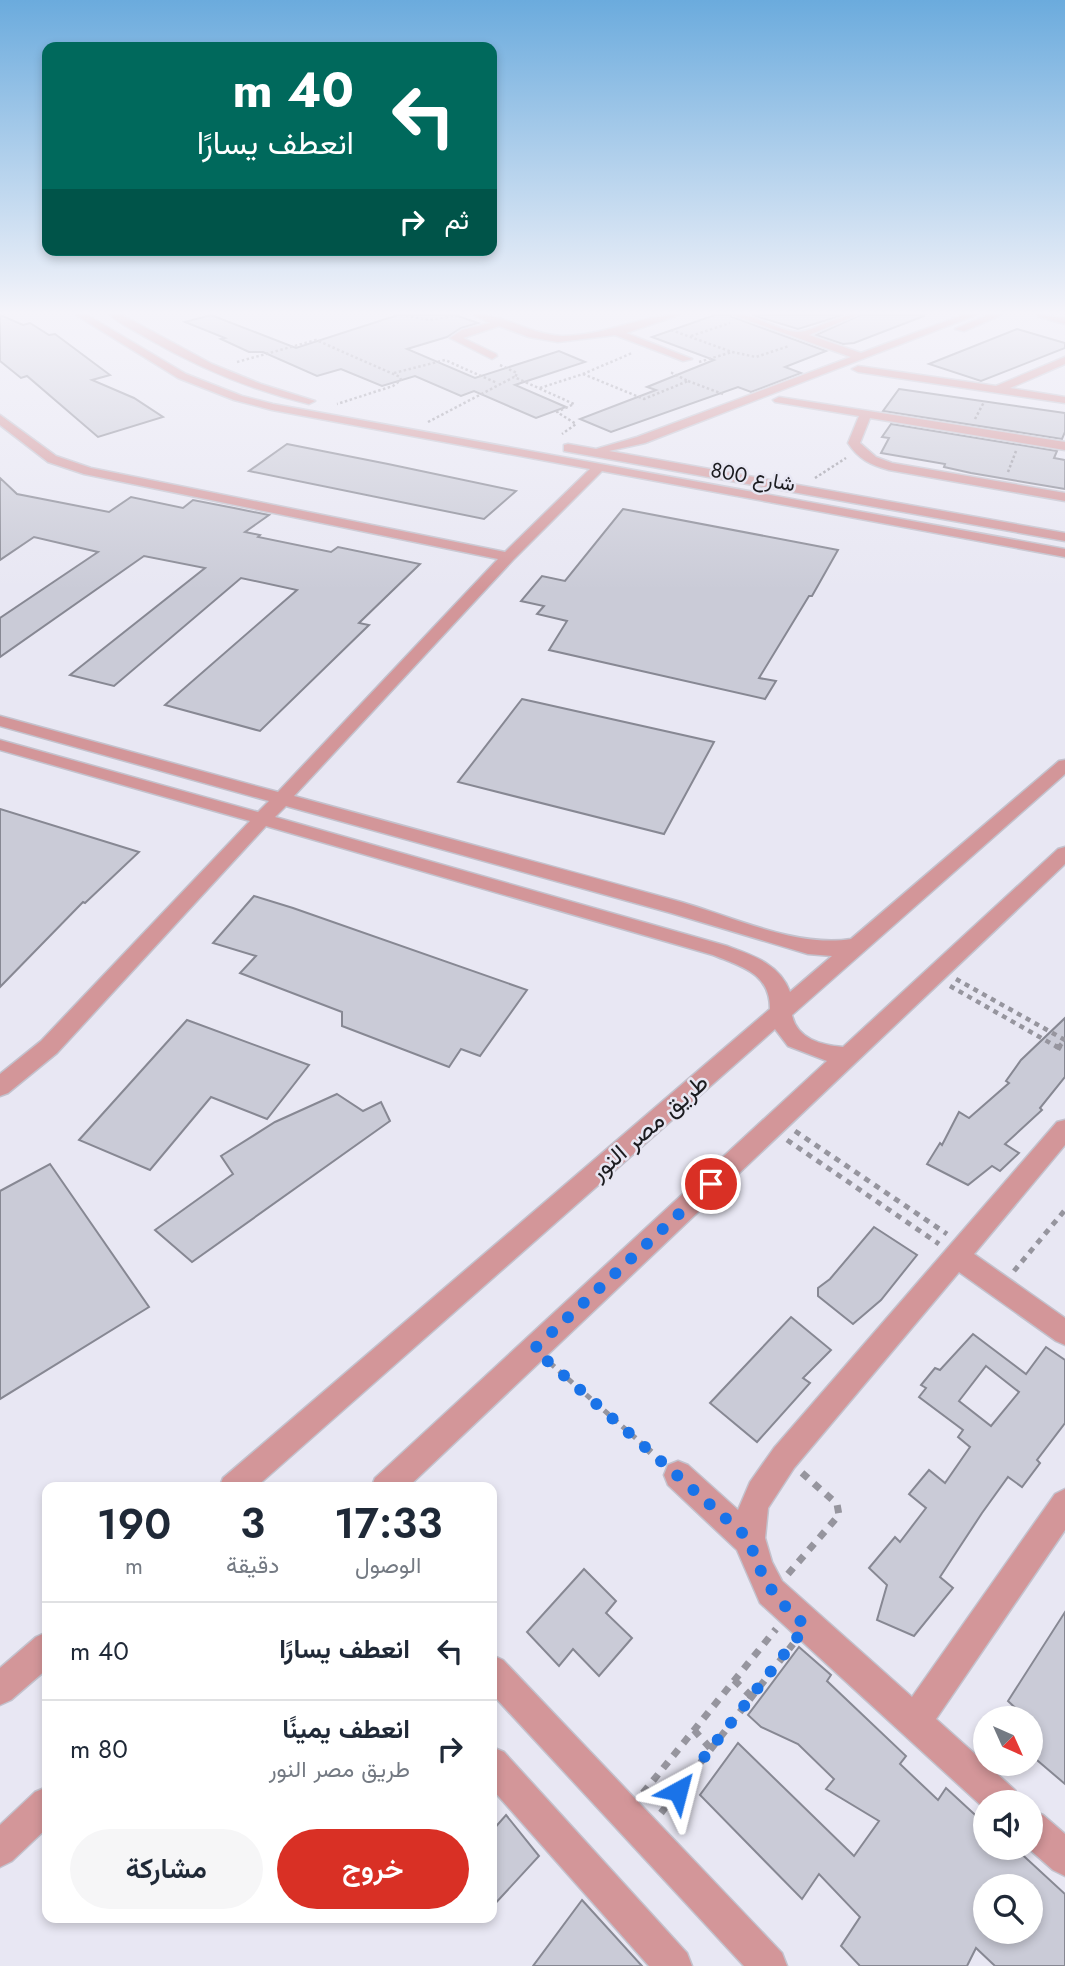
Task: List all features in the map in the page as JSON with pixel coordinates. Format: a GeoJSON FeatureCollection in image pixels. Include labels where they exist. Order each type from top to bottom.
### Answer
{"type":"FeatureCollection","features":[{"type":"Feature","properties":{"kind":"street","name":"شارع 800"},"geometry":{"type":"LineString","coordinates":[[273,407],[310,416],[1065,553]]}},
{"type":"Feature","properties":{"kind":"street","name":"شارع 800"},"geometry":{"type":"LineString","coordinates":[[337,407],[587,451],[662,458],[804,488],[1065,537]]}},
{"type":"Feature","properties":{"kind":"street"},"geometry":{"type":"LineString","coordinates":[[587,451],[641,440],[728,407]]}},
{"type":"Feature","properties":{"kind":"street"},"geometry":{"type":"LineString","coordinates":[[671,443],[762,407]]}},
{"type":"Feature","properties":{"kind":"street"},"geometry":{"type":"LineString","coordinates":[[821,407],[1065,446]]}},
{"type":"Feature","properties":{"kind":"street"},"geometry":{"type":"LineString","coordinates":[[866,414],[855,435],[854,443],[860,452],[889,466],[1065,497]]}},
{"type":"Feature","properties":{"kind":"street"},"geometry":{"type":"LineString","coordinates":[[0,419],[46,455],[78,468],[509,557]]}},
{"type":"Feature","properties":{"kind":"street"},"geometry":{"type":"LineString","coordinates":[[0,1087],[49,1047],[509,557],[598,468]]}},
{"type":"Feature","properties":{"kind":"street"},"geometry":{"type":"LineString","coordinates":[[0,721],[808,947],[834,949],[858,945]]}},
{"type":"Feature","properties":{"kind":"street"},"geometry":{"type":"LineString","coordinates":[[0,745],[662,932],[757,967],[772,978],[778,987],[782,996],[780,1013],[784,1027],[794,1039],[810,1049],[828,1055],[848,1056]]}},
{"type":"Feature","properties":{"kind":"street","name":"طريق مصر النور"},"geometry":{"type":"LineString","coordinates":[[240,1482],[1065,765]]}},
{"type":"Feature","properties":{"kind":"street"},"geometry":{"type":"LineString","coordinates":[[391,1482],[1065,853]]}},
{"type":"Feature","properties":{"kind":"street"},"geometry":{"type":"LineString","coordinates":[[543,898],[558,875]]}},
{"type":"Feature","properties":{"kind":"street"},"geometry":{"type":"LineString","coordinates":[[989,1790],[789,1610],[758,1569],[749,1539],[752,1507],[766,1480],[784,1458],[1063,1135]]}},
{"type":"Feature","properties":{"kind":"street"},"geometry":{"type":"LineString","coordinates":[[961,1252],[1000,1287],[1065,1333]]}},
{"type":"Feature","properties":{"kind":"street"},"geometry":{"type":"LineString","coordinates":[[678,1475],[749,1539]]}},
{"type":"Feature","properties":{"kind":"street"},"geometry":{"type":"LineString","coordinates":[[914,1723],[1065,1504]]}},
{"type":"Feature","properties":{"kind":"street"},"geometry":{"type":"LineString","coordinates":[[0,1689],[42,1652]]}},
{"type":"Feature","properties":{"kind":"street"},"geometry":{"type":"LineString","coordinates":[[497,1676],[769,1966]]}},
{"type":"Feature","properties":{"kind":"street"},"geometry":{"type":"LineString","coordinates":[[497,1770],[674,1966]]}},
{"type":"Feature","properties":{"kind":"street"},"geometry":{"type":"LineString","coordinates":[[0,1849],[42,1809]]}},
{"type":"Feature","properties":{"kind":"street"},"geometry":{"type":"LineString","coordinates":[[1043,1838],[1065,1858]]}},
{"type":"Feature","properties":{"kind":"path"},"geometry":{"type":"LineString","coordinates":[[427,423],[456,407]]}},
{"type":"Feature","properties":{"kind":"path"},"geometry":{"type":"LineString","coordinates":[[564,432],[576,424],[556,412],[568,407]]}},
{"type":"Feature","properties":{"kind":"path"},"geometry":{"type":"LineString","coordinates":[[968,431],[983,407]]}},
{"type":"Feature","properties":{"kind":"path"},"geometry":{"type":"LineString","coordinates":[[1003,486],[1020,439]]}},
{"type":"Feature","properties":{"kind":"path"},"geometry":{"type":"LineString","coordinates":[[804,488],[828,468],[860,452]]}},
{"type":"Feature","properties":{"kind":"path"},"geometry":{"type":"LineString","coordinates":[[936,973],[1065,1040],[1058,1048]]}},
{"type":"Feature","properties":{"kind":"path"},"geometry":{"type":"LineString","coordinates":[[936,973],[1065,1052]]}},
{"type":"Feature","properties":{"kind":"path"},"geometry":{"type":"LineString","coordinates":[[774,1124],[912,1210],[961,1252]]}},
{"type":"Feature","properties":{"kind":"path"},"geometry":{"type":"LineString","coordinates":[[774,1124],[903,1219],[961,1252]]}},
{"type":"Feature","properties":{"kind":"path"},"geometry":{"type":"LineString","coordinates":[[903,1219],[912,1210]]}},
{"type":"Feature","properties":{"kind":"path"},"geometry":{"type":"LineString","coordinates":[[1000,1287],[1065,1210]]}},
{"type":"Feature","properties":{"kind":"path"},"geometry":{"type":"LineString","coordinates":[[534,1349],[678,1475]]}},
{"type":"Feature","properties":{"kind":"path"},"geometry":{"type":"LineString","coordinates":[[636,1823],[711,1749],[752,1698],[789,1610],[835,1521],[840,1508],[784,1458]]}},
{"type":"Feature","properties":{"kind":"path"},"geometry":{"type":"LineString","coordinates":[[636,1823],[694,1730],[789,1610]]}},
{"type":"Feature","properties":{"kind":"path"},"geometry":{"type":"LineString","coordinates":[[734,1680],[752,1698]]}},
{"type":"Feature","properties":{"kind":"path"},"geometry":{"type":"LineString","coordinates":[[694,1730],[711,1749]]}},
{"type":"Feature","properties":{"kind":"building"},"geometry":{"type":"Polygon","coordinates":[[[63,407],[147,407],[163,417],[98,437],[63,407]]]}},
{"type":"Feature","properties":{"kind":"building"},"geometry":{"type":"Polygon","coordinates":[[[510,407],[566,407],[536,418],[510,407]]]}},
{"type":"Feature","properties":{"kind":"building"},"geometry":{"type":"Polygon","coordinates":[[[612,407],[682,407],[611,432],[580,419],[612,407]]]}},
{"type":"Feature","properties":{"kind":"building"},"geometry":{"type":"Polygon","coordinates":[[[886,407],[1022,407],[1065,413],[1065,432],[1062,439],[883,411],[886,407]]]}},
{"type":"Feature","properties":{"kind":"building"},"geometry":{"type":"Polygon","coordinates":[[[891,424],[1057,451],[1054,458],[1065,460],[1065,489],[971,473],[944,467],[945,464],[881,453],[889,438],[882,437],[891,424]]]}},
{"type":"Feature","properties":{"kind":"building"},"geometry":{"type":"Polygon","coordinates":[[[287,444],[516,491],[484,519],[249,471],[287,444]]]}},
{"type":"Feature","properties":{"kind":"building"},"geometry":{"type":"Polygon","coordinates":[[[0,478],[17,494],[109,512],[131,497],[183,508],[193,500],[269,515],[245,532],[331,552],[338,547],[420,564],[359,623],[369,625],[260,731],[165,705],[297,590],[241,578],[114,686],[70,675],[205,568],[144,556],[0,657],[0,618],[98,552],[34,537],[0,560],[0,478]]]}},
{"type":"Feature","properties":{"kind":"building"},"geometry":{"type":"Polygon","coordinates":[[[623,509],[838,550],[759,678],[776,681],[765,699],[549,650],[567,621],[537,614],[544,606],[521,601],[542,576],[565,581],[623,509]]]}},
{"type":"Feature","properties":{"kind":"building"},"geometry":{"type":"Polygon","coordinates":[[[522,699],[714,742],[664,834],[458,782],[522,699]]]}},
{"type":"Feature","properties":{"kind":"building"},"geometry":{"type":"Polygon","coordinates":[[[0,809],[139,852],[83,902],[0,987],[0,809]]]}},
{"type":"Feature","properties":{"kind":"building"},"geometry":{"type":"Polygon","coordinates":[[[254,896],[527,990],[480,1056],[461,1049],[449,1067],[342,1026],[342,1012],[240,973],[256,956],[213,943],[254,896]]]}},
{"type":"Feature","properties":{"kind":"building"},"geometry":{"type":"Polygon","coordinates":[[[1065,1018],[1065,1077],[1040,1108],[1042,1110],[1005,1144],[1019,1153],[1000,1171],[992,1166],[968,1185],[927,1164],[940,1143],[942,1145],[959,1112],[969,1118],[1009,1083],[1006,1081],[1021,1060],[1065,1018]]]}},
{"type":"Feature","properties":{"kind":"building"},"geometry":{"type":"Polygon","coordinates":[[[187,1020],[309,1065],[267,1119],[211,1097],[150,1170],[79,1140],[187,1020]]]}},
{"type":"Feature","properties":{"kind":"building"},"geometry":{"type":"Polygon","coordinates":[[[337,1094],[363,1111],[381,1102],[390,1121],[192,1262],[155,1230],[233,1174],[221,1156],[275,1122],[337,1094]]]}},
{"type":"Feature","properties":{"kind":"building"},"geometry":{"type":"Polygon","coordinates":[[[50,1164],[149,1307],[0,1399],[0,1191],[50,1164]]]}},
{"type":"Feature","properties":{"kind":"building"},"geometry":{"type":"Polygon","coordinates":[[[874,1227],[917,1255],[881,1300],[853,1324],[818,1296],[818,1288],[830,1279],[874,1227]]]}},
{"type":"Feature","properties":{"kind":"building"},"geometry":{"type":"Polygon","coordinates":[[[791,1317],[831,1350],[803,1378],[810,1383],[757,1442],[710,1403],[791,1317]]]}},
{"type":"Feature","properties":{"kind":"building"},"geometry":{"type":"Polygon","coordinates":[[[973,1334],[1026,1374],[1046,1347],[1065,1360],[1065,1423],[1037,1460],[1040,1463],[1022,1487],[1008,1477],[982,1513],[940,1577],[953,1588],[914,1636],[877,1620],[887,1585],[869,1568],[895,1537],[900,1542],[926,1508],[909,1494],[929,1470],[945,1483],[970,1447],[958,1437],[963,1430],[919,1397],[926,1388],[921,1385],[935,1368],[940,1370],[973,1334]],[[986,1366],[959,1401],[991,1426],[1019,1392],[986,1366]]]}},
{"type":"Feature","properties":{"kind":"building"},"geometry":{"type":"Polygon","coordinates":[[[584,1569],[616,1601],[606,1613],[632,1638],[599,1676],[573,1649],[559,1666],[527,1632],[584,1569]]]}},
{"type":"Feature","properties":{"kind":"building"},"geometry":{"type":"Polygon","coordinates":[[[1065,1612],[1065,1784],[1043,1765],[1043,1706],[1013,1706],[1008,1701],[1065,1612]]]}},
{"type":"Feature","properties":{"kind":"building"},"geometry":{"type":"Polygon","coordinates":[[[799,1647],[831,1675],[827,1681],[906,1756],[900,1764],[938,1800],[946,1788],[973,1813],[973,1860],[1028,1860],[1065,1894],[1065,1966],[995,1966],[976,1948],[967,1966],[860,1966],[841,1946],[860,1917],[819,1874],[802,1899],[700,1795],[738,1743],[854,1856],[879,1821],[826,1789],[834,1779],[798,1744],[761,1727],[748,1715],[799,1647]]]}},
{"type":"Feature","properties":{"kind":"building"},"geometry":{"type":"Polygon","coordinates":[[[506,1815],[539,1856],[497,1902],[497,1825],[506,1815]]]}},
{"type":"Feature","properties":{"kind":"building"},"geometry":{"type":"Polygon","coordinates":[[[582,1900],[642,1966],[533,1966],[582,1900]]]}},
{"type":"Feature","properties":{"kind":"route"},"geometry":{"type":"LineString","coordinates":[[678,1791],[806,1626],[771,1592],[758,1569],[749,1539],[534,1349],[711,1184]]}}]}
